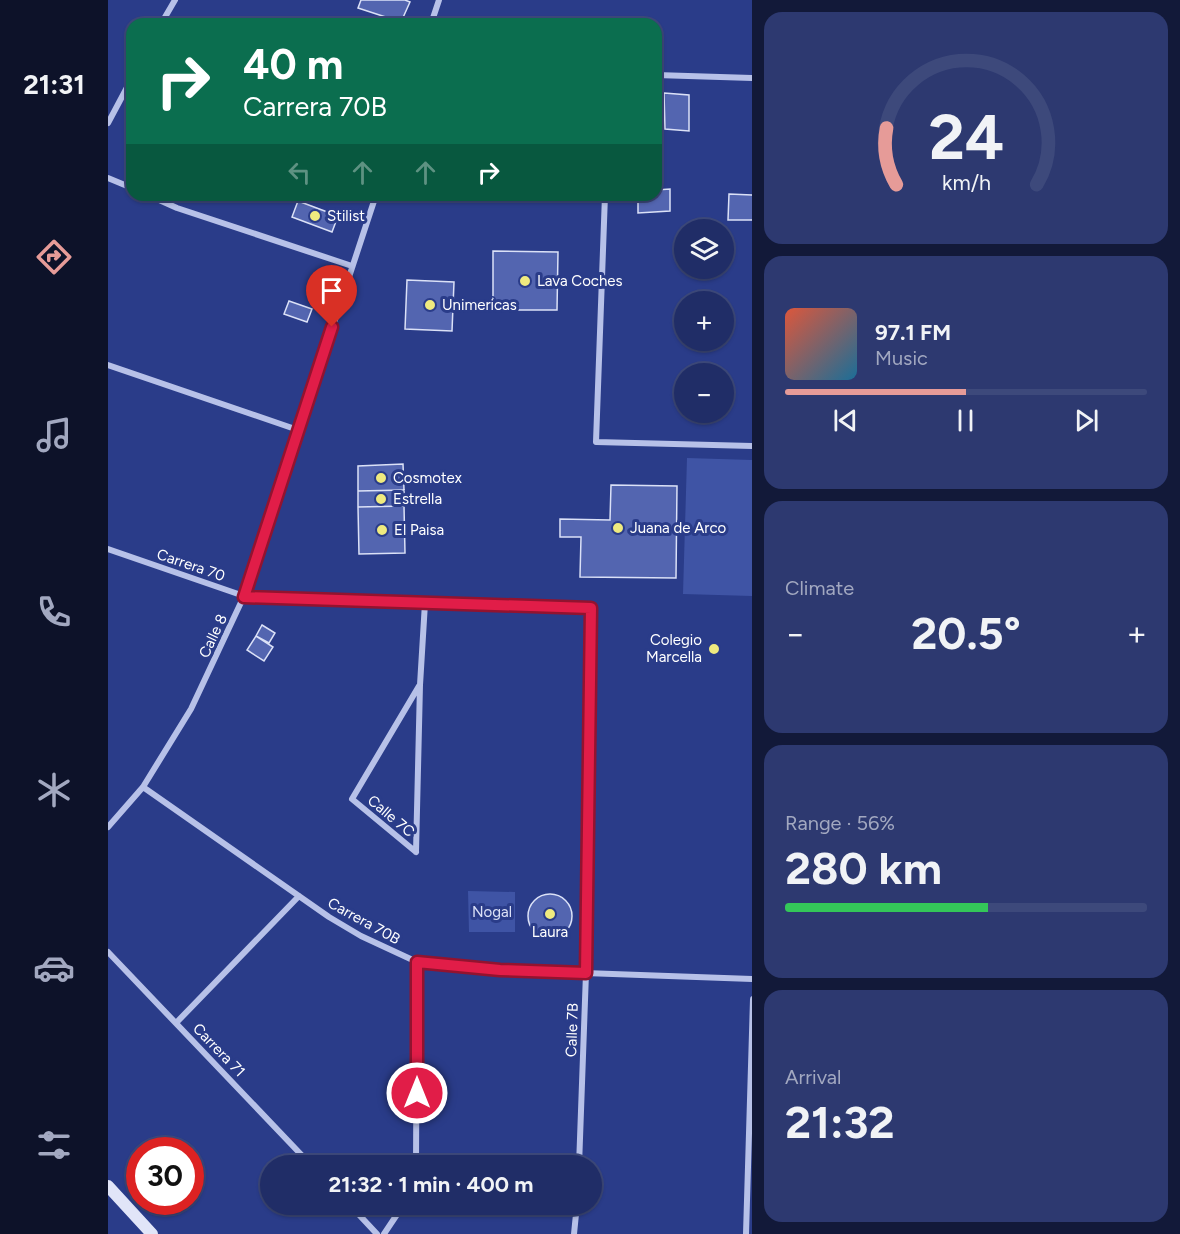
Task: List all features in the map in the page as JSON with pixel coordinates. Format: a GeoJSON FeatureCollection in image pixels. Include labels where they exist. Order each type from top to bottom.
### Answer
{"type":"FeatureCollection","features":[{"type":"Feature","properties":{"kind":"street"},"geometry":{"type":"LineString","coordinates":[[164,18],[175,0]]}},
{"type":"Feature","properties":{"kind":"street"},"geometry":{"type":"LineString","coordinates":[[433,18],[439,0]]}},
{"type":"Feature","properties":{"kind":"street"},"geometry":{"type":"LineString","coordinates":[[662,75],[752,78]]}},
{"type":"Feature","properties":{"kind":"street"},"geometry":{"type":"LineString","coordinates":[[108,123],[126,89]]}},
{"type":"Feature","properties":{"kind":"street"},"geometry":{"type":"LineString","coordinates":[[108,178],[126,186]]}},
{"type":"Feature","properties":{"kind":"street"},"geometry":{"type":"LineString","coordinates":[[161,201],[352,266]]}},
{"type":"Feature","properties":{"kind":"street","name":"Calle 8"},"geometry":{"type":"LineString","coordinates":[[108,827],[143,788],[192,709],[244,597],[374,201]]}},
{"type":"Feature","properties":{"kind":"street"},"geometry":{"type":"LineString","coordinates":[[604,201],[596,442],[752,446]]}},
{"type":"Feature","properties":{"kind":"street"},"geometry":{"type":"LineString","coordinates":[[108,365],[298,430]]}},
{"type":"Feature","properties":{"kind":"street","name":"Carrera 70"},"geometry":{"type":"LineString","coordinates":[[108,549],[244,597],[591,608]]}},
{"type":"Feature","properties":{"kind":"street","name":"Calle 7C"},"geometry":{"type":"LineString","coordinates":[[420,685],[352,800],[416,852],[420,685],[425,603]]}},
{"type":"Feature","properties":{"kind":"street","name":"Calle 7B"},"geometry":{"type":"LineString","coordinates":[[579,1155],[586,973],[591,608]]}},
{"type":"Feature","properties":{"kind":"street","name":"Carrera 70B"},"geometry":{"type":"LineString","coordinates":[[143,788],[361,936],[417,962],[500,970],[752,979]]}},
{"type":"Feature","properties":{"kind":"street"},"geometry":{"type":"LineString","coordinates":[[176,1023],[299,896]]}},
{"type":"Feature","properties":{"kind":"street","name":"Carrera 71"},"geometry":{"type":"LineString","coordinates":[[108,952],[302,1155]]}},
{"type":"Feature","properties":{"kind":"street"},"geometry":{"type":"LineString","coordinates":[[416,1155],[417,962]]}},
{"type":"Feature","properties":{"kind":"street"},"geometry":{"type":"LineString","coordinates":[[746,1234],[752,1033]]}},
{"type":"Feature","properties":{"kind":"street"},"geometry":{"type":"LineString","coordinates":[[108,1186],[152,1234]]}},
{"type":"Feature","properties":{"kind":"street"},"geometry":{"type":"LineString","coordinates":[[359,1215],[377,1234]]}},
{"type":"Feature","properties":{"kind":"street"},"geometry":{"type":"LineString","coordinates":[[384,1234],[397,1215]]}},
{"type":"Feature","properties":{"kind":"street"},"geometry":{"type":"LineString","coordinates":[[574,1234],[576,1215]]}},
{"type":"Feature","properties":{"kind":"green space"},"geometry":{"type":"Polygon","coordinates":[[[687,458],[752,460],[752,596],[683,594],[687,458]]]}},
{"type":"Feature","properties":{"kind":"green space","name":"Nogal"},"geometry":{"type":"Polygon","coordinates":[[[468,891],[515,892],[515,932],[469,932],[468,891]]]}},
{"type":"Feature","properties":{"kind":"building"},"geometry":{"type":"Polygon","coordinates":[[[361,0],[410,2],[403,18],[389,18],[358,8],[361,0]]]}},
{"type":"Feature","properties":{"kind":"building"},"geometry":{"type":"Polygon","coordinates":[[[664,93],[689,95],[689,131],[665,129],[664,93]]]}},
{"type":"Feature","properties":{"kind":"building"},"geometry":{"type":"Polygon","coordinates":[[[670,189],[670,211],[638,213],[638,201],[662,201],[662,190],[670,189]]]}},
{"type":"Feature","properties":{"kind":"building"},"geometry":{"type":"Polygon","coordinates":[[[729,194],[752,195],[752,220],[728,219],[729,194]]]}},
{"type":"Feature","properties":{"kind":"building","name":"Stilist"},"geometry":{"type":"Polygon","coordinates":[[[298,201],[338,216],[332,232],[292,217],[298,201]]]}},
{"type":"Feature","properties":{"kind":"building","name":"Lava Coches"},"geometry":{"type":"Polygon","coordinates":[[[493,251],[558,252],[557,310],[493,310],[493,251]]]}},
{"type":"Feature","properties":{"kind":"building","name":"Unimericas"},"geometry":{"type":"Polygon","coordinates":[[[407,280],[454,282],[452,331],[405,329],[407,280]]]}},
{"type":"Feature","properties":{"kind":"building"},"geometry":{"type":"Polygon","coordinates":[[[289,301],[312,309],[307,322],[284,314],[289,301]]]}},
{"type":"Feature","properties":{"kind":"building","name":"Cosmotex"},"geometry":{"type":"Polygon","coordinates":[[[403,464],[404,490],[358,491],[358,466],[403,464]]]}},
{"type":"Feature","properties":{"kind":"building","name":"Juana de Arco"},"geometry":{"type":"Polygon","coordinates":[[[611,485],[677,486],[676,578],[580,577],[581,537],[560,537],[560,519],[610,520],[611,485]]]}},
{"type":"Feature","properties":{"kind":"building","name":"Estrella"},"geometry":{"type":"Polygon","coordinates":[[[404,490],[404,506],[358,507],[358,491],[404,490]]]}},
{"type":"Feature","properties":{"kind":"building","name":"El Paisa"},"geometry":{"type":"Polygon","coordinates":[[[404,506],[405,553],[359,554],[358,507],[404,506]]]}},
{"type":"Feature","properties":{"kind":"building"},"geometry":{"type":"Polygon","coordinates":[[[262,625],[275,633],[269,643],[256,636],[262,625]]]}},
{"type":"Feature","properties":{"kind":"building"},"geometry":{"type":"Polygon","coordinates":[[[256,636],[273,647],[264,661],[247,650],[256,636]]]}},
{"type":"Feature","properties":{"kind":"building","name":"Laura"},"geometry":{"type":"Polygon","coordinates":[[[550,894],[566,900],[572,916],[566,932],[550,938],[534,932],[528,916],[534,900],[550,894]]]}},
{"type":"Feature","properties":{"kind":"place","name":"Stilist"},"geometry":{"type":"Point","coordinates":[315,216]}},
{"type":"Feature","properties":{"kind":"place","name":"Lava Coches"},"geometry":{"type":"Point","coordinates":[525,281]}},
{"type":"Feature","properties":{"kind":"place","name":"Unimericas"},"geometry":{"type":"Point","coordinates":[430,305]}},
{"type":"Feature","properties":{"kind":"place","name":"Cosmotex"},"geometry":{"type":"Point","coordinates":[381,478]}},
{"type":"Feature","properties":{"kind":"place","name":"Estrella"},"geometry":{"type":"Point","coordinates":[381,499]}},
{"type":"Feature","properties":{"kind":"place","name":"Juana de Arco"},"geometry":{"type":"Point","coordinates":[618,528]}},
{"type":"Feature","properties":{"kind":"place","name":"El Paisa"},"geometry":{"type":"Point","coordinates":[382,530]}},
{"type":"Feature","properties":{"kind":"place","name":"Colegio Marcella"},"geometry":{"type":"Point","coordinates":[714,649]}},
{"type":"Feature","properties":{"kind":"place","name":"Laura"},"geometry":{"type":"Point","coordinates":[550,914]}},
{"type":"Feature","properties":{"kind":"route"},"geometry":{"type":"LineString","coordinates":[[332,327],[244,597],[591,608],[586,973],[500,970],[417,962],[417,1093]]}}]}
